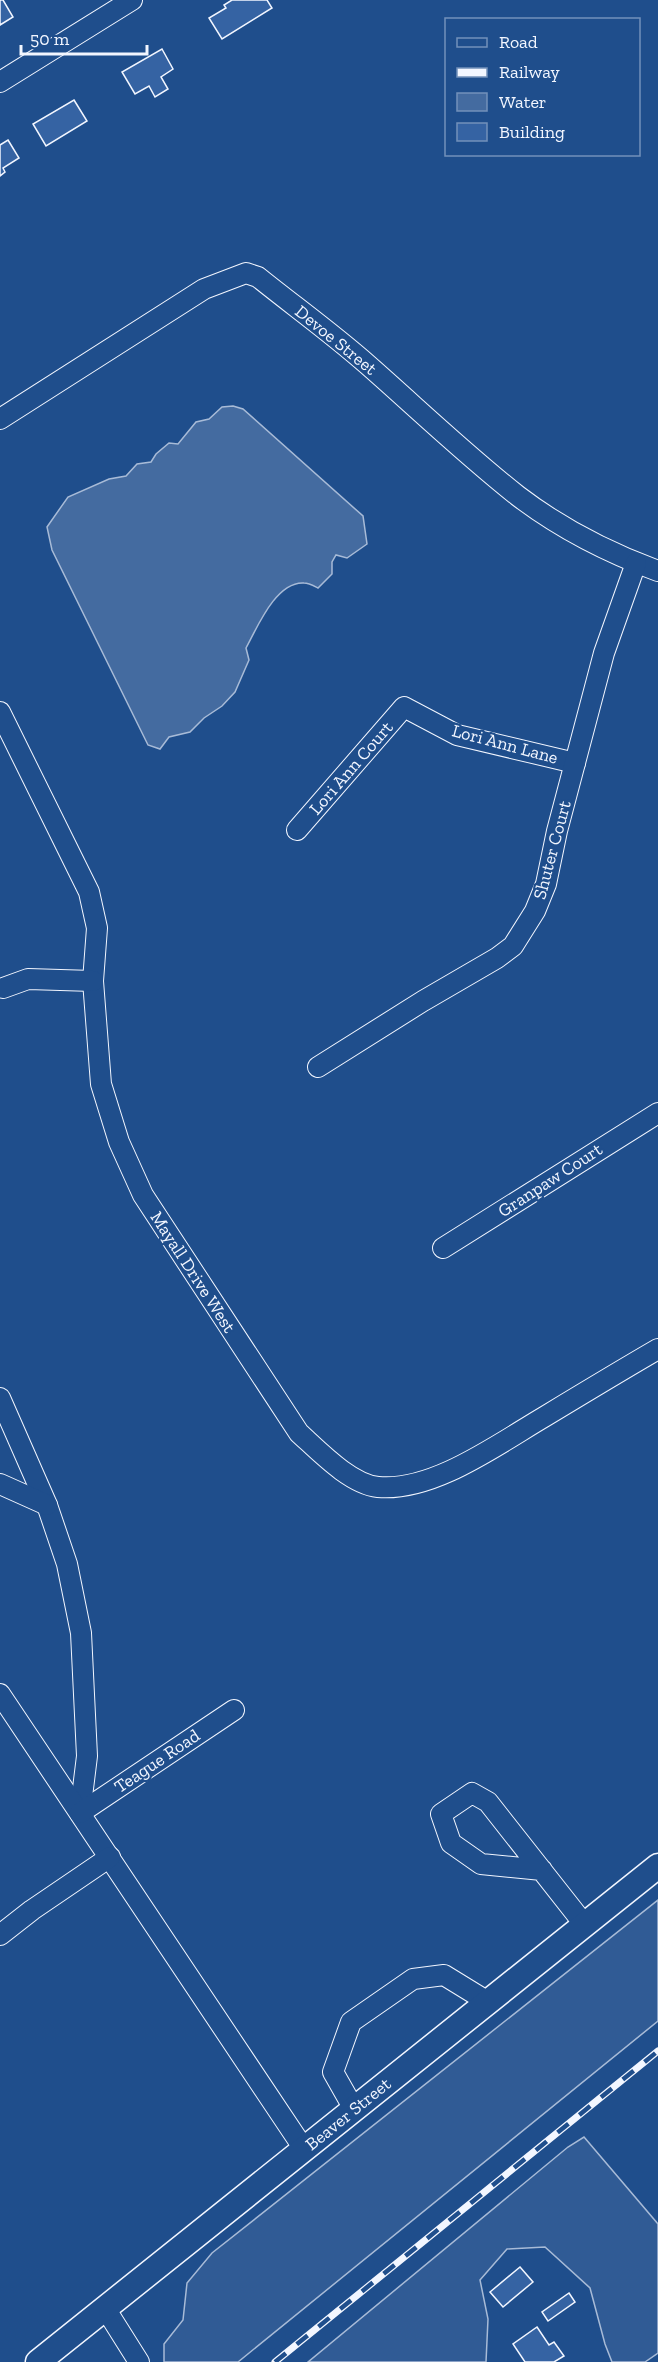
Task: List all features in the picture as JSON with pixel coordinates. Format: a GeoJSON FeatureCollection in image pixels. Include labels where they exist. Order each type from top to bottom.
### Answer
{"type":"FeatureCollection","features":[{"type":"Feature","properties":{"kind":"main road","name":"Beaver Street"},"geometry":{"type":"LineString","coordinates":[[38,2362],[658,1866]]}},
{"type":"Feature","properties":{"kind":"street"},"geometry":{"type":"LineString","coordinates":[[0,82],[132,0]]}},
{"type":"Feature","properties":{"kind":"street","name":"Devoe Street"},"geometry":{"type":"LineString","coordinates":[[0,418],[204,289],[246,273],[258,277],[367,364],[424,417],[519,497],[571,531],[636,563],[658,571]]}},
{"type":"Feature","properties":{"kind":"street","name":"Shuter Court"},"geometry":{"type":"LineString","coordinates":[[318,1067],[513,946],[535,910],[546,884],[557,831],[604,653],[636,563]]}},
{"type":"Feature","properties":{"kind":"street","name":"Lori Ann Lane"},"geometry":{"type":"LineString","coordinates":[[404,707],[457,735],[575,763]]}},
{"type":"Feature","properties":{"kind":"street","name":"Lori Ann Court"},"geometry":{"type":"LineString","coordinates":[[297,830],[404,707]]}},
{"type":"Feature","properties":{"kind":"street","name":"Mayall Drive West"},"geometry":{"type":"LineString","coordinates":[[0,712],[5,735],[89,892],[96,928],[93,981],[101,1084],[119,1142],[143,1195],[299,1433],[328,1460],[358,1480],[377,1487],[412,1484],[456,1469],[658,1348]]}},
{"type":"Feature","properties":{"kind":"street"},"geometry":{"type":"LineString","coordinates":[[3,988],[28,979],[93,981]]}},
{"type":"Feature","properties":{"kind":"street","name":"Granpaw Court"},"geometry":{"type":"LineString","coordinates":[[443,1248],[658,1113]]}},
{"type":"Feature","properties":{"kind":"street"},"geometry":{"type":"LineString","coordinates":[[0,1398],[47,1505],[68,1564],[81,1633],[87,1756],[80,1813]]}},
{"type":"Feature","properties":{"kind":"street"},"geometry":{"type":"LineString","coordinates":[[0,1484],[47,1505]]}},
{"type":"Feature","properties":{"kind":"street"},"geometry":{"type":"LineString","coordinates":[[0,1694],[304,2149]]}},
{"type":"Feature","properties":{"kind":"street","name":"Teague Road"},"geometry":{"type":"LineString","coordinates":[[80,1813],[234,1710]]}},
{"type":"Feature","properties":{"kind":"street"},"geometry":{"type":"LineString","coordinates":[[542,1870],[481,1864],[451,1843],[441,1814],[472,1793],[488,1802],[542,1870],[584,1924]]}},
{"type":"Feature","properties":{"kind":"street"},"geometry":{"type":"LineString","coordinates":[[0,1935],[32,1910],[110,1857]]}},
{"type":"Feature","properties":{"kind":"street"},"geometry":{"type":"LineString","coordinates":[[354,2109],[333,2072],[351,2022],[413,1979],[444,1975],[488,2002]]}},
{"type":"Feature","properties":{"kind":"street"},"geometry":{"type":"LineString","coordinates":[[105,2308],[139,2362]]}},
{"type":"Feature","properties":{"kind":"shaded area"},"geometry":{"type":"Polygon","coordinates":[[[658,1900],[658,2021],[238,2362],[164,2362],[164,2344],[183,2320],[187,2283],[212,2253],[658,1900]]]}},
{"type":"Feature","properties":{"kind":"shaded area"},"geometry":{"type":"Polygon","coordinates":[[[584,2137],[658,2224],[658,2353],[645,2362],[612,2362],[590,2288],[545,2247],[507,2249],[480,2280],[488,2319],[486,2362],[308,2362],[568,2147],[584,2137]]]}},
{"type":"Feature","properties":{"kind":"water"},"geometry":{"type":"Polygon","coordinates":[[[233,406],[243,409],[363,516],[367,544],[347,558],[336,555],[332,562],[332,574],[318,588],[306,583],[294,584],[276,597],[246,648],[249,660],[235,692],[222,706],[204,718],[190,732],[169,737],[160,749],[148,745],[52,550],[47,527],[68,497],[109,479],[126,476],[137,464],[151,462],[156,454],[169,443],[178,444],[196,422],[209,419],[222,407],[233,406]]]}},
{"type":"Feature","properties":{"kind":"building"},"geometry":{"type":"Polygon","coordinates":[[[0,0],[3,0],[13,17],[0,25],[0,0]]]}},
{"type":"Feature","properties":{"kind":"building"},"geometry":{"type":"Polygon","coordinates":[[[232,0],[267,0],[272,8],[222,39],[209,18],[226,8],[224,5],[232,0]]]}},
{"type":"Feature","properties":{"kind":"building"},"geometry":{"type":"Polygon","coordinates":[[[162,49],[173,69],[161,77],[168,89],[155,97],[149,86],[135,94],[122,72],[162,49]]]}},
{"type":"Feature","properties":{"kind":"building"},"geometry":{"type":"Polygon","coordinates":[[[74,100],[87,121],[46,146],[33,124],[74,100]]]}},
{"type":"Feature","properties":{"kind":"building"},"geometry":{"type":"Polygon","coordinates":[[[8,140],[19,158],[3,168],[5,172],[0,176],[0,145],[8,140]]]}},
{"type":"Feature","properties":{"kind":"building"},"geometry":{"type":"Polygon","coordinates":[[[520,2267],[533,2282],[503,2307],[490,2292],[520,2267]]]}},
{"type":"Feature","properties":{"kind":"building"},"geometry":{"type":"Polygon","coordinates":[[[569,2293],[575,2302],[548,2321],[542,2312],[569,2293]]]}},
{"type":"Feature","properties":{"kind":"building"},"geometry":{"type":"Polygon","coordinates":[[[537,2327],[549,2345],[554,2342],[564,2356],[554,2362],[525,2362],[513,2344],[537,2327]]]}},
{"type":"Feature","properties":{"kind":"railway"},"geometry":{"type":"LineString","coordinates":[[275,2362],[658,2051]]}}]}
